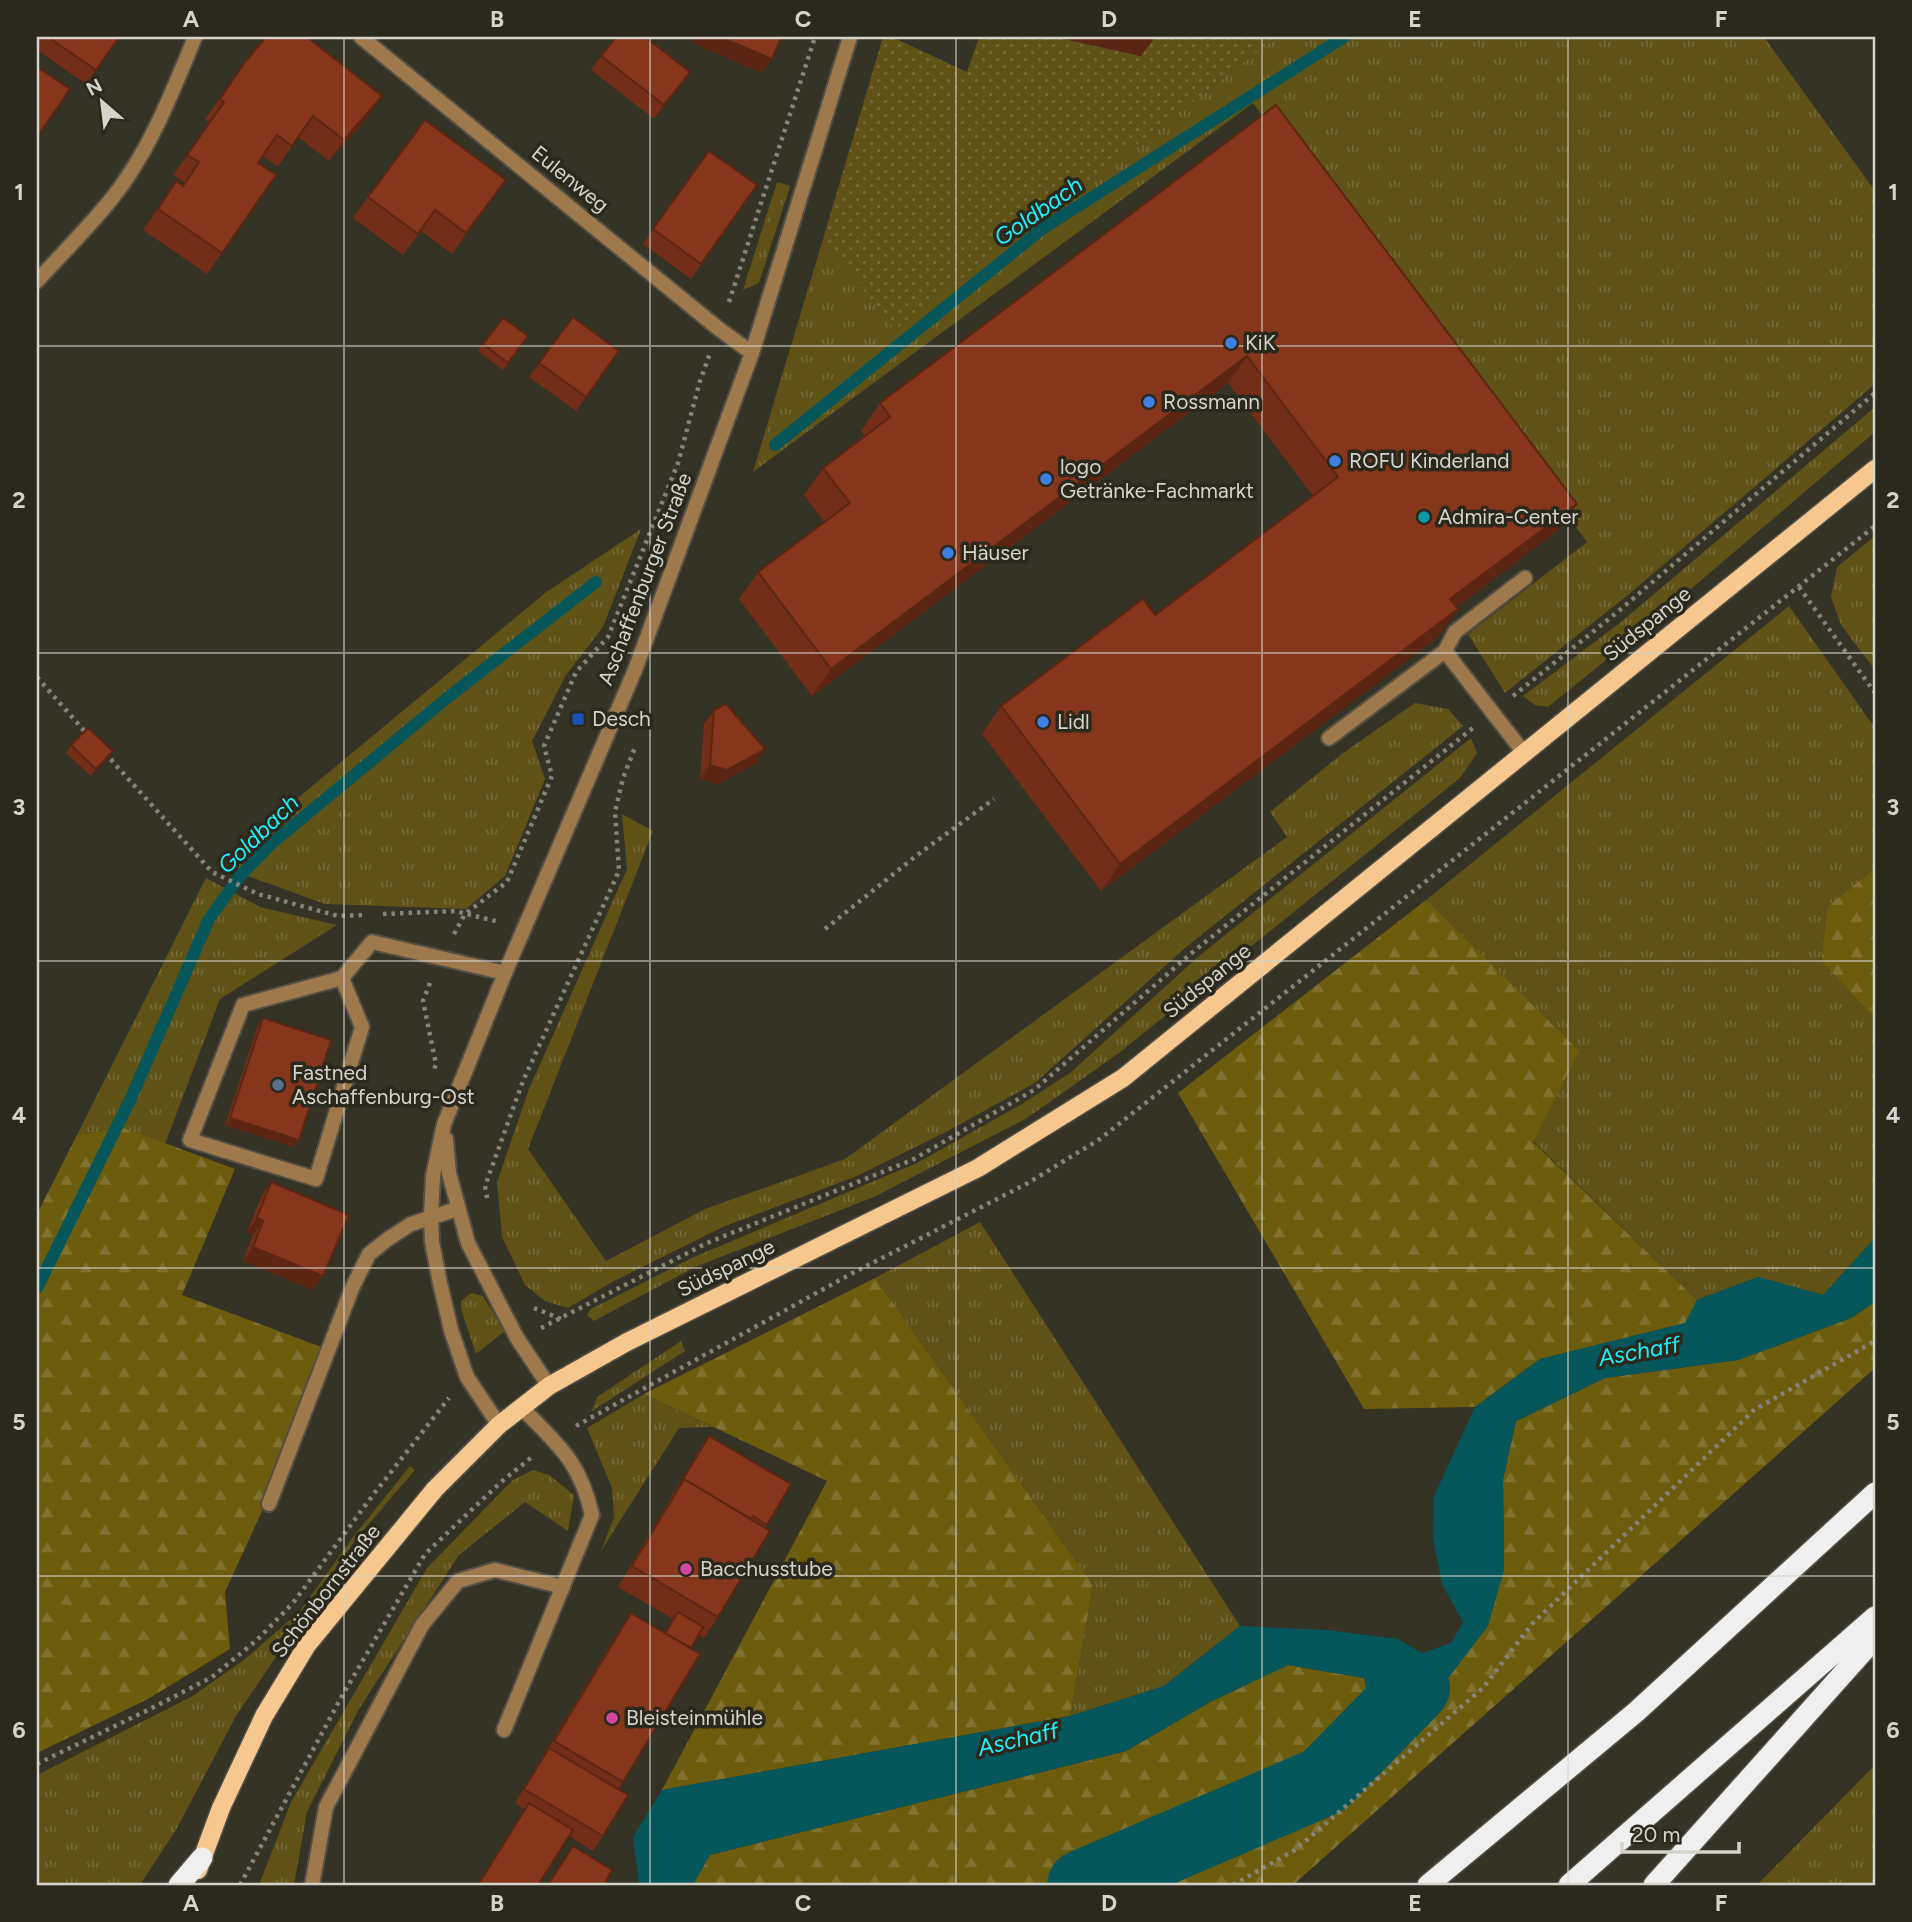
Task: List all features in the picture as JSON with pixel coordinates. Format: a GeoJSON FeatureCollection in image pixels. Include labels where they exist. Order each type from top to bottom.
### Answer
{"type":"FeatureCollection","features":[{"type":"Feature","properties":{"kind":"highway"},"geometry":{"type":"LineString","coordinates":[[1429,1885],[1636,1712],[1875,1493]]}},
{"type":"Feature","properties":{"kind":"highway"},"geometry":{"type":"LineString","coordinates":[[1569,1885],[1875,1617]]}},
{"type":"Feature","properties":{"kind":"highway"},"geometry":{"type":"LineString","coordinates":[[1654,1885],[1875,1638]]}},
{"type":"Feature","properties":{"kind":"highway"},"geometry":{"type":"LineString","coordinates":[[179,1885],[202,1858]]}},
{"type":"Feature","properties":{"kind":"main road","name":"Südspange"},"geometry":{"type":"LineString","coordinates":[[499,1425],[549,1386],[627,1342],[978,1168],[1123,1078],[1875,469]]}},
{"type":"Feature","properties":{"kind":"main road","name":"Schönbornstraße"},"geometry":{"type":"LineString","coordinates":[[192,1885],[221,1808],[264,1716],[307,1645],[435,1489],[499,1425]]}},
{"type":"Feature","properties":{"kind":"street"},"geometry":{"type":"LineString","coordinates":[[37,281],[117,191],[143,150],[171,97],[195,37]]}},
{"type":"Feature","properties":{"kind":"street","name":"Eulenweg"},"geometry":{"type":"LineString","coordinates":[[361,37],[752,353]]}},
{"type":"Feature","properties":{"kind":"street","name":"Aschaffenburger Straße"},"geometry":{"type":"LineString","coordinates":[[499,1425],[467,1377],[451,1331],[439,1283],[431,1216],[433,1176],[444,1124],[505,973],[635,670],[752,353],[850,37]]}},
{"type":"Feature","properties":{"kind":"street"},"geometry":{"type":"LineString","coordinates":[[1329,738],[1445,651],[1455,632],[1525,578]]}},
{"type":"Feature","properties":{"kind":"street"},"geometry":{"type":"LineString","coordinates":[[1445,651],[1524,753]]}},
{"type":"Feature","properties":{"kind":"street"},"geometry":{"type":"LineString","coordinates":[[342,978],[362,1027],[316,1179],[190,1140],[243,1005],[342,978],[372,942],[505,973]]}},
{"type":"Feature","properties":{"kind":"street","name":"Aschaffenburger Straße"},"geometry":{"type":"LineString","coordinates":[[444,1124],[449,1173],[468,1243],[517,1338],[549,1386]]}},
{"type":"Feature","properties":{"kind":"street"},"geometry":{"type":"LineString","coordinates":[[269,1504],[353,1286],[369,1254],[411,1224],[457,1209]]}},
{"type":"Feature","properties":{"kind":"street"},"geometry":{"type":"LineString","coordinates":[[505,1730],[592,1515],[586,1491],[573,1463],[521,1408]]}},
{"type":"Feature","properties":{"kind":"street"},"geometry":{"type":"LineString","coordinates":[[312,1885],[326,1807],[422,1625],[458,1581],[495,1570],[563,1587]]}},
{"type":"Feature","properties":{"kind":"path"},"geometry":{"type":"LineString","coordinates":[[432,1077],[436,1064],[423,1001],[465,914],[507,882],[552,776],[544,746],[576,672],[608,636],[678,463],[700,381],[815,37]]}},
{"type":"Feature","properties":{"kind":"path"},"geometry":{"type":"LineString","coordinates":[[517,1338],[562,1319],[706,1243],[912,1160],[1034,1090],[1194,951],[1615,614],[1875,393]]}},
{"type":"Feature","properties":{"kind":"path"},"geometry":{"type":"LineString","coordinates":[[1875,526],[1799,587],[1875,693]]}},
{"type":"Feature","properties":{"kind":"path"},"geometry":{"type":"LineString","coordinates":[[37,677],[92,739]]}},
{"type":"Feature","properties":{"kind":"path"},"geometry":{"type":"LineString","coordinates":[[488,1207],[485,1186],[523,1081],[619,871],[615,813],[623,778],[638,739]]}},
{"type":"Feature","properties":{"kind":"path"},"geometry":{"type":"LineString","coordinates":[[101,749],[212,872],[258,894],[338,916],[455,911],[524,928]]}},
{"type":"Feature","properties":{"kind":"path"},"geometry":{"type":"LineString","coordinates":[[825,929],[916,856],[995,799]]}},
{"type":"Feature","properties":{"kind":"path"},"geometry":{"type":"LineString","coordinates":[[529,1299],[535,1310],[562,1319]]}},
{"type":"Feature","properties":{"kind":"path"},"geometry":{"type":"LineString","coordinates":[[1233,1885],[1295,1850],[1483,1688],[1532,1624],[1754,1410],[1875,1341]]}},
{"type":"Feature","properties":{"kind":"path"},"geometry":{"type":"LineString","coordinates":[[37,1764],[212,1677],[257,1640],[293,1603],[467,1377]]}},
{"type":"Feature","properties":{"kind":"path"},"geometry":{"type":"LineString","coordinates":[[445,1403],[446,1393]]}},
{"type":"Feature","properties":{"kind":"green space"},"geometry":{"type":"Polygon","coordinates":[[[883,37],[892,37],[967,72],[979,37],[1055,37],[1141,56],[1146,37],[1277,37],[895,330],[823,239],[883,37]]]}},
{"type":"Feature","properties":{"kind":"green space"},"geometry":{"type":"Polygon","coordinates":[[[1277,37],[1764,37],[1875,191],[1875,384],[1628,595],[1505,693],[1468,634],[1587,542],[1253,103],[753,472],[823,239],[895,329],[1277,37]]]}},
{"type":"Feature","properties":{"kind":"green space"},"geometry":{"type":"Polygon","coordinates":[[[777,182],[790,186],[759,283],[743,290],[777,182]]]}},
{"type":"Feature","properties":{"kind":"green space"},"geometry":{"type":"Polygon","coordinates":[[[1875,407],[1875,432],[1631,640],[1548,707],[1535,705],[1523,696],[1621,622],[1875,407]]]}},
{"type":"Feature","properties":{"kind":"green space"},"geometry":{"type":"Polygon","coordinates":[[[641,529],[603,627],[566,675],[532,741],[545,779],[505,876],[466,909],[325,904],[217,865],[545,593],[641,529]]]}},
{"type":"Feature","properties":{"kind":"green space"},"geometry":{"type":"Polygon","coordinates":[[[1875,536],[1875,670],[1841,625],[1831,597],[1837,567],[1875,536]]]}},
{"type":"Feature","properties":{"kind":"green space"},"geometry":{"type":"Polygon","coordinates":[[[1789,606],[1875,728],[1875,868],[1827,907],[1821,961],[1875,1019],[1875,1238],[1823,1295],[1758,1277],[1697,1300],[1533,1141],[1426,900],[1789,606]]]}},
{"type":"Feature","properties":{"kind":"green space"},"geometry":{"type":"Polygon","coordinates":[[[1415,703],[1448,709],[1463,726],[1185,948],[1035,1083],[944,1133],[857,1176],[723,1227],[614,1281],[568,1308],[545,1301],[525,1285],[502,1237],[497,1182],[529,1089],[627,869],[622,814],[653,831],[528,1149],[606,1261],[705,1209],[845,1159],[1287,837],[1270,812],[1343,753],[1415,703]]]}},
{"type":"Feature","properties":{"kind":"green space"},"geometry":{"type":"Polygon","coordinates":[[[1471,738],[1477,753],[1460,778],[1119,1053],[1027,1118],[874,1197],[695,1267],[594,1321],[587,1315],[591,1309],[694,1257],[917,1163],[1022,1104],[1070,1073],[1199,956],[1471,738]]]}},
{"type":"Feature","properties":{"kind":"green space"},"geometry":{"type":"Polygon","coordinates":[[[1875,868],[1875,1019],[1821,961],[1827,907],[1875,868]]]}},
{"type":"Feature","properties":{"kind":"green space"},"geometry":{"type":"Polygon","coordinates":[[[206,878],[260,907],[337,925],[220,999],[165,1144],[124,1128],[77,1135],[206,878]]]}},
{"type":"Feature","properties":{"kind":"green space"},"geometry":{"type":"Polygon","coordinates":[[[1426,900],[1579,1051],[1533,1142],[1697,1300],[1686,1323],[1540,1359],[1475,1407],[1364,1409],[1178,1093],[1426,900]]]}},
{"type":"Feature","properties":{"kind":"green space"},"geometry":{"type":"Polygon","coordinates":[[[124,1128],[235,1169],[182,1295],[324,1348],[263,1509],[225,1592],[230,1649],[148,1699],[37,1753],[37,1214],[77,1135],[124,1128]]]}},
{"type":"Feature","properties":{"kind":"green space"},"geometry":{"type":"Polygon","coordinates":[[[980,1222],[1240,1626],[1164,1686],[1070,1716],[1093,1585],[875,1278],[980,1222]]]}},
{"type":"Feature","properties":{"kind":"green space"},"geometry":{"type":"Polygon","coordinates":[[[875,1278],[1093,1585],[1070,1716],[662,1790],[827,1481],[644,1394],[875,1278]]]}},
{"type":"Feature","properties":{"kind":"green space"},"geometry":{"type":"Polygon","coordinates":[[[471,1293],[483,1296],[505,1331],[476,1354],[461,1309],[461,1301],[471,1293]]]}},
{"type":"Feature","properties":{"kind":"green space"},"geometry":{"type":"Polygon","coordinates":[[[1875,1302],[1875,1368],[1293,1885],[693,1885],[709,1855],[1126,1751],[1210,1702],[1288,1665],[1364,1678],[1370,1706],[1357,1730],[1363,1754],[1417,1719],[1504,1570],[1503,1479],[1516,1421],[1605,1378],[1738,1360],[1851,1318],[1875,1302]]]}},
{"type":"Feature","properties":{"kind":"green space"},"geometry":{"type":"Polygon","coordinates":[[[681,1341],[685,1351],[592,1411],[597,1397],[681,1341]]]}},
{"type":"Feature","properties":{"kind":"green space"},"geometry":{"type":"Polygon","coordinates":[[[644,1394],[713,1427],[679,1428],[601,1551],[614,1517],[612,1488],[587,1428],[644,1394]]]}},
{"type":"Feature","properties":{"kind":"green space"},"geometry":{"type":"Polygon","coordinates":[[[410,1466],[415,1470],[356,1539],[236,1716],[176,1830],[140,1885],[37,1885],[37,1775],[191,1697],[244,1660],[300,1611],[353,1537],[410,1466]]]}},
{"type":"Feature","properties":{"kind":"green space"},"geometry":{"type":"Polygon","coordinates":[[[533,1470],[549,1475],[574,1495],[568,1531],[525,1502],[459,1555],[359,1709],[307,1812],[294,1885],[259,1885],[291,1802],[427,1568],[513,1480],[533,1470]]]}},
{"type":"Feature","properties":{"kind":"green space"},"geometry":{"type":"Polygon","coordinates":[[[1875,1765],[1875,1885],[1757,1885],[1875,1765]]]}},
{"type":"Feature","properties":{"kind":"water"},"geometry":{"type":"Polygon","coordinates":[[[1875,1238],[1875,1302],[1851,1318],[1738,1360],[1605,1378],[1516,1421],[1503,1479],[1504,1570],[1488,1626],[1417,1719],[1364,1754],[1357,1730],[1370,1706],[1364,1678],[1288,1665],[1210,1702],[1126,1751],[710,1855],[693,1885],[639,1885],[633,1837],[662,1790],[1070,1716],[1164,1686],[1240,1626],[1327,1630],[1398,1639],[1422,1653],[1451,1643],[1463,1622],[1442,1584],[1433,1538],[1434,1496],[1475,1407],[1540,1359],[1685,1323],[1697,1300],[1758,1277],[1823,1295],[1875,1238]]]}},
{"type":"Feature","properties":{"kind":"building"},"geometry":{"type":"Polygon","coordinates":[[[48,37],[119,37],[96,70],[48,37]]]}},
{"type":"Feature","properties":{"kind":"building"},"geometry":{"type":"Polygon","coordinates":[[[266,37],[307,37],[382,96],[344,140],[313,116],[292,146],[277,135],[258,163],[276,175],[222,253],[158,209],[176,181],[183,186],[199,162],[187,155],[224,102],[220,99],[266,37]]]}},
{"type":"Feature","properties":{"kind":"building"},"geometry":{"type":"Polygon","coordinates":[[[616,37],[645,37],[690,72],[664,105],[601,56],[616,37]]]}},
{"type":"Feature","properties":{"kind":"building"},"geometry":{"type":"Polygon","coordinates":[[[720,37],[781,37],[772,59],[720,37]]]}},
{"type":"Feature","properties":{"kind":"building"},"geometry":{"type":"Polygon","coordinates":[[[37,67],[70,89],[37,137],[37,67]]]}},
{"type":"Feature","properties":{"kind":"building","name":"Admira-Center"},"geometry":{"type":"Polygon","coordinates":[[[1276,105],[1577,504],[1450,599],[1458,609],[1120,864],[1001,706],[1143,599],[1155,615],[1338,477],[1247,356],[831,669],[758,572],[850,503],[823,468],[890,417],[880,403],[1276,105]]]}},
{"type":"Feature","properties":{"kind":"building"},"geometry":{"type":"Polygon","coordinates":[[[425,120],[506,180],[466,233],[435,210],[418,234],[368,197],[425,120]]]}},
{"type":"Feature","properties":{"kind":"building"},"geometry":{"type":"Polygon","coordinates":[[[709,151],[757,185],[701,264],[653,229],[709,151]]]}},
{"type":"Feature","properties":{"kind":"building"},"geometry":{"type":"Polygon","coordinates":[[[573,317],[619,351],[586,397],[539,363],[573,317]]]}},
{"type":"Feature","properties":{"kind":"building"},"geometry":{"type":"Polygon","coordinates":[[[503,318],[528,336],[508,363],[483,344],[503,318]]]}},
{"type":"Feature","properties":{"kind":"building"},"geometry":{"type":"Polygon","coordinates":[[[726,704],[765,749],[727,770],[710,765],[714,710],[726,704]]]}},
{"type":"Feature","properties":{"kind":"building"},"geometry":{"type":"Polygon","coordinates":[[[88,728],[113,751],[96,769],[71,745],[88,728]]]}},
{"type":"Feature","properties":{"kind":"building","name":"Fastned Aschaffenburg-Ost"},"geometry":{"type":"Polygon","coordinates":[[[263,1018],[331,1040],[299,1140],[230,1118],[263,1018]]]}},
{"type":"Feature","properties":{"kind":"building"},"geometry":{"type":"Polygon","coordinates":[[[271,1182],[349,1215],[323,1276],[253,1247],[263,1221],[257,1218],[271,1182]]]}},
{"type":"Feature","properties":{"kind":"building"},"geometry":{"type":"Polygon","coordinates":[[[709,1436],[791,1484],[767,1525],[753,1516],[751,1519],[684,1479],[679,1486],[709,1436]]]}},
{"type":"Feature","properties":{"kind":"building","name":"Bacchusstube"},"geometry":{"type":"Polygon","coordinates":[[[684,1479],[770,1531],[718,1617],[632,1566],[684,1479]]]}},
{"type":"Feature","properties":{"kind":"building"},"geometry":{"type":"Polygon","coordinates":[[[678,1612],[703,1627],[691,1648],[665,1633],[678,1612]]]}},
{"type":"Feature","properties":{"kind":"building","name":"Bleisteinmühle"},"geometry":{"type":"Polygon","coordinates":[[[631,1613],[700,1654],[623,1782],[554,1741],[631,1613]]]}},
{"type":"Feature","properties":{"kind":"building"},"geometry":{"type":"Polygon","coordinates":[[[549,1748],[628,1795],[603,1836],[524,1789],[549,1748]]]}},
{"type":"Feature","properties":{"kind":"building"},"geometry":{"type":"Polygon","coordinates":[[[529,1803],[573,1830],[538,1885],[478,1885],[529,1803]]]}},
{"type":"Feature","properties":{"kind":"building"},"geometry":{"type":"Polygon","coordinates":[[[573,1846],[612,1870],[606,1881],[613,1885],[548,1885],[573,1846]]]}},
{"type":"Feature","properties":{"kind":"waterway","name":"Goldbach"},"geometry":{"type":"LineString","coordinates":[[775,445],[1042,229],[1344,37]]}},
{"type":"Feature","properties":{"kind":"waterway","name":"Goldbach"},"geometry":{"type":"LineString","coordinates":[[37,1288],[131,1098],[209,919],[239,877],[271,844],[447,698],[596,582]]}},
{"type":"Feature","properties":{"kind":"waterway","name":"Aschaff"},"geometry":{"type":"LineString","coordinates":[[1082,1885],[1324,1781],[1415,1688]]}},
{"type":"Feature","properties":{"kind":"place","name":"KiK"},"geometry":{"type":"Point","coordinates":[1231,343]}},
{"type":"Feature","properties":{"kind":"place","name":"Rossmann"},"geometry":{"type":"Point","coordinates":[1149,402]}},
{"type":"Feature","properties":{"kind":"place","name":"ROFU Kinderland"},"geometry":{"type":"Point","coordinates":[1335,461]}},
{"type":"Feature","properties":{"kind":"place","name":"logo Getränke-Fachmarkt"},"geometry":{"type":"Point","coordinates":[1046,479]}},
{"type":"Feature","properties":{"kind":"place","name":"Admira-Center"},"geometry":{"type":"Point","coordinates":[1424,517]}},
{"type":"Feature","properties":{"kind":"place","name":"Häuser"},"geometry":{"type":"Point","coordinates":[948,553]}},
{"type":"Feature","properties":{"kind":"place","name":"Desch"},"geometry":{"type":"Point","coordinates":[578,719]}},
{"type":"Feature","properties":{"kind":"place","name":"Lidl"},"geometry":{"type":"Point","coordinates":[1043,722]}},
{"type":"Feature","properties":{"kind":"place","name":"Fastned Aschaffenburg-Ost"},"geometry":{"type":"Point","coordinates":[278,1085]}},
{"type":"Feature","properties":{"kind":"place","name":"Bacchusstube"},"geometry":{"type":"Point","coordinates":[686,1569]}},
{"type":"Feature","properties":{"kind":"place","name":"Bleisteinmühle"},"geometry":{"type":"Point","coordinates":[612,1718]}}]}
